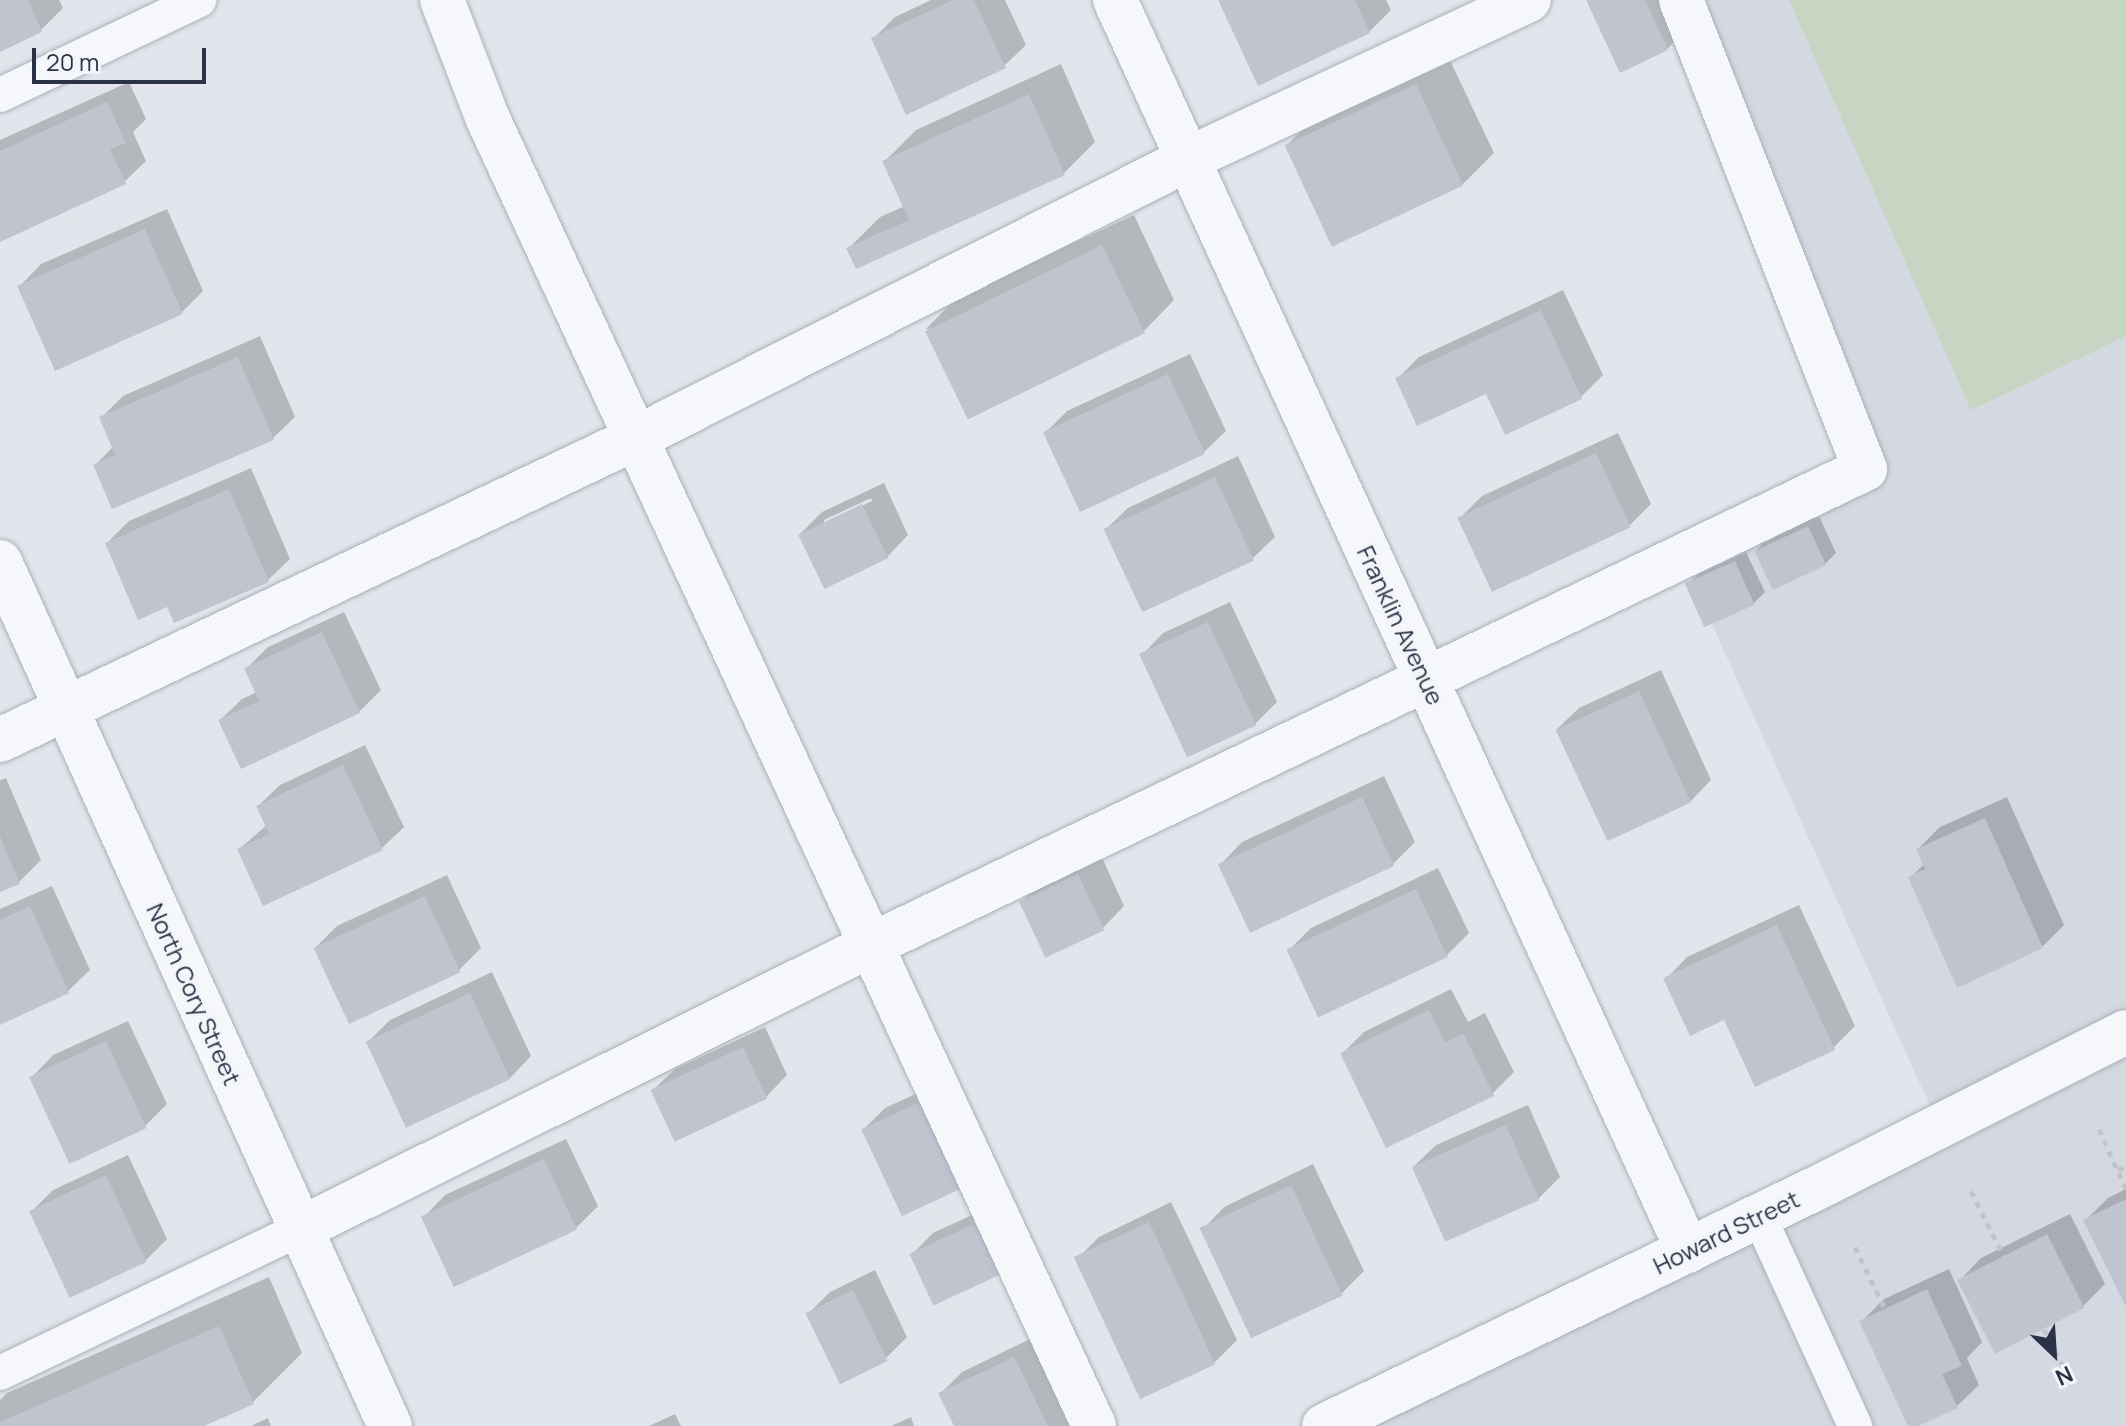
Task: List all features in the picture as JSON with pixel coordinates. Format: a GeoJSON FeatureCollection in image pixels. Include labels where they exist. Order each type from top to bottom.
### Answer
{"type":"FeatureCollection","features":[{"type":"Feature","properties":{"kind":"street"},"geometry":{"type":"LineString","coordinates":[[442,0],[488,119],[1094,1426]]}},
{"type":"Feature","properties":{"kind":"street","name":"Franklin Avenue"},"geometry":{"type":"LineString","coordinates":[[1115,0],[1688,1251]]}},
{"type":"Feature","properties":{"kind":"street"},"geometry":{"type":"LineString","coordinates":[[0,740],[636,438],[1188,159],[1529,0]]}},
{"type":"Feature","properties":{"kind":"street"},"geometry":{"type":"LineString","coordinates":[[300,1229],[871,945],[1427,682],[1865,469],[1681,0]]}},
{"type":"Feature","properties":{"kind":"street","name":"North Cory Street"},"geometry":{"type":"LineString","coordinates":[[0,562],[390,1426]]}},
{"type":"Feature","properties":{"kind":"street","name":"Howard Street"},"geometry":{"type":"LineString","coordinates":[[1324,1426],[1688,1251],[2126,1032]]}},
{"type":"Feature","properties":{"kind":"lane"},"geometry":{"type":"LineString","coordinates":[[0,95],[199,0]]}},
{"type":"Feature","properties":{"kind":"lane"},"geometry":{"type":"LineString","coordinates":[[1759,1216],[1855,1426]]}},
{"type":"Feature","properties":{"kind":"lane"},"geometry":{"type":"LineString","coordinates":[[0,1373],[300,1229]]}},
{"type":"Feature","properties":{"kind":"path"},"geometry":{"type":"LineString","coordinates":[[2099,1129],[2126,1189]]}},
{"type":"Feature","properties":{"kind":"path"},"geometry":{"type":"LineString","coordinates":[[2118,1170],[2126,1166]]}},
{"type":"Feature","properties":{"kind":"path"},"geometry":{"type":"LineString","coordinates":[[1971,1191],[2004,1257]]}},
{"type":"Feature","properties":{"kind":"path"},"geometry":{"type":"LineString","coordinates":[[1855,1247],[1885,1309]]}},
{"type":"Feature","properties":{"kind":"path"},"geometry":{"type":"LineString","coordinates":[[2044,1329],[2070,1380]]}},
{"type":"Feature","properties":{"kind":"shaded area"},"geometry":{"type":"Polygon","coordinates":[[[1666,0],[2126,0],[2126,1426],[1324,1426],[1939,1126],[1682,558],[1865,469],[1666,0]]]}},
{"type":"Feature","properties":{"kind":"green space"},"geometry":{"type":"Polygon","coordinates":[[[1789,0],[2126,0],[2126,336],[1971,410],[1789,0]]]}},
{"type":"Feature","properties":{"kind":"building"},"geometry":{"type":"Polygon","coordinates":[[[0,0],[28,0],[42,32],[0,52],[0,0]]]}},
{"type":"Feature","properties":{"kind":"building"},"geometry":{"type":"Polygon","coordinates":[[[953,0],[974,0],[1006,68],[906,115],[871,38],[953,0]]]}},
{"type":"Feature","properties":{"kind":"building"},"geometry":{"type":"Polygon","coordinates":[[[1218,0],[1355,0],[1370,33],[1258,86],[1218,0]]]}},
{"type":"Feature","properties":{"kind":"building"},"geometry":{"type":"Polygon","coordinates":[[[1586,0],[1645,0],[1668,50],[1620,73],[1586,0]]]}},
{"type":"Feature","properties":{"kind":"building"},"geometry":{"type":"Polygon","coordinates":[[[1416,84],[1463,186],[1332,247],[1285,145],[1416,84]]]}},
{"type":"Feature","properties":{"kind":"building"},"geometry":{"type":"Polygon","coordinates":[[[1029,94],[1065,175],[856,269],[846,248],[909,220],[882,161],[1029,94]]]}},
{"type":"Feature","properties":{"kind":"building"},"geometry":{"type":"Polygon","coordinates":[[[107,102],[126,143],[110,149],[126,184],[0,242],[0,151],[107,102]]]}},
{"type":"Feature","properties":{"kind":"building"},"geometry":{"type":"Polygon","coordinates":[[[145,229],[183,314],[55,371],[17,286],[145,229]]]}},
{"type":"Feature","properties":{"kind":"building"},"geometry":{"type":"Polygon","coordinates":[[[1102,245],[1145,333],[968,419],[925,331],[1102,245]]]}},
{"type":"Feature","properties":{"kind":"building"},"geometry":{"type":"Polygon","coordinates":[[[1541,310],[1582,399],[1505,435],[1486,394],[1417,426],[1395,378],[1541,310]]]}},
{"type":"Feature","properties":{"kind":"building"},"geometry":{"type":"Polygon","coordinates":[[[238,357],[274,440],[112,509],[93,465],[115,455],[99,417],[238,357]]]}},
{"type":"Feature","properties":{"kind":"building"},"geometry":{"type":"Polygon","coordinates":[[[1168,374],[1205,454],[1080,512],[1043,432],[1168,374]]]}},
{"type":"Feature","properties":{"kind":"building"},"geometry":{"type":"Polygon","coordinates":[[[1596,453],[1631,527],[1492,592],[1457,518],[1596,453]]]}},
{"type":"Feature","properties":{"kind":"building"},"geometry":{"type":"Polygon","coordinates":[[[1215,477],[1254,560],[1142,612],[1104,529],[1215,477]]]}},
{"type":"Feature","properties":{"kind":"building"},"geometry":{"type":"Polygon","coordinates":[[[229,489],[269,582],[174,623],[167,607],[138,620],[105,543],[229,489]]]}},
{"type":"Feature","properties":{"kind":"building"},"geometry":{"type":"Polygon","coordinates":[[[862,504],[888,558],[824,589],[798,535],[862,504]]]}},
{"type":"Feature","properties":{"kind":"building"},"geometry":{"type":"Polygon","coordinates":[[[1808,526],[1826,565],[1773,590],[1755,551],[1808,526]]]}},
{"type":"Feature","properties":{"kind":"building"},"geometry":{"type":"Polygon","coordinates":[[[1735,561],[1755,605],[1704,627],[1685,583],[1735,561]]]}},
{"type":"Feature","properties":{"kind":"building"},"geometry":{"type":"Polygon","coordinates":[[[1208,622],[1256,725],[1187,757],[1139,654],[1208,622]]]}},
{"type":"Feature","properties":{"kind":"building"},"geometry":{"type":"Polygon","coordinates":[[[322,632],[360,713],[241,769],[218,720],[259,701],[244,668],[322,632]]]}},
{"type":"Feature","properties":{"kind":"building"},"geometry":{"type":"Polygon","coordinates":[[[1639,691],[1691,802],[1608,841],[1556,730],[1639,691]]]}},
{"type":"Feature","properties":{"kind":"building"},"geometry":{"type":"Polygon","coordinates":[[[343,765],[383,850],[263,906],[237,849],[269,834],[256,806],[343,765]]]}},
{"type":"Feature","properties":{"kind":"building"},"geometry":{"type":"Polygon","coordinates":[[[1362,797],[1394,866],[1250,933],[1218,864],[1362,797]]]}},
{"type":"Feature","properties":{"kind":"building"},"geometry":{"type":"Polygon","coordinates":[[[1985,818],[2043,948],[1957,988],[1908,877],[1925,869],[1916,849],[1985,818]]]}},
{"type":"Feature","properties":{"kind":"building"},"geometry":{"type":"Polygon","coordinates":[[[0,836],[20,884],[0,892],[0,836]]]}},
{"type":"Feature","properties":{"kind":"building"},"geometry":{"type":"Polygon","coordinates":[[[1078,874],[1104,930],[1045,958],[1019,901],[1078,874]]]}},
{"type":"Feature","properties":{"kind":"building"},"geometry":{"type":"Polygon","coordinates":[[[1416,889],[1448,957],[1318,1017],[1286,949],[1416,889]]]}},
{"type":"Feature","properties":{"kind":"building"},"geometry":{"type":"Polygon","coordinates":[[[425,896],[460,972],[349,1024],[314,948],[425,896]]]}},
{"type":"Feature","properties":{"kind":"building"},"geometry":{"type":"Polygon","coordinates":[[[30,906],[69,993],[0,1025],[0,920],[30,906]]]}},
{"type":"Feature","properties":{"kind":"building"},"geometry":{"type":"Polygon","coordinates":[[[1777,925],[1835,1050],[1755,1087],[1724,1020],[1690,1036],[1663,978],[1777,925]]]}},
{"type":"Feature","properties":{"kind":"building"},"geometry":{"type":"Polygon","coordinates":[[[470,993],[510,1079],[406,1128],[366,1042],[470,993]]]}},
{"type":"Feature","properties":{"kind":"building"},"geometry":{"type":"Polygon","coordinates":[[[1429,1010],[1445,1043],[1463,1033],[1494,1096],[1386,1148],[1340,1053],[1429,1010]]]}},
{"type":"Feature","properties":{"kind":"building"},"geometry":{"type":"Polygon","coordinates":[[[106,1041],[147,1128],[70,1164],[29,1077],[106,1041]]]}},
{"type":"Feature","properties":{"kind":"building"},"geometry":{"type":"Polygon","coordinates":[[[743,1047],[767,1099],[675,1142],[651,1090],[743,1047]]]}},
{"type":"Feature","properties":{"kind":"building"},"geometry":{"type":"Polygon","coordinates":[[[922,1101],[963,1188],[902,1216],[861,1129],[922,1101]]]}},
{"type":"Feature","properties":{"kind":"building"},"geometry":{"type":"Polygon","coordinates":[[[1506,1125],[1539,1200],[1445,1242],[1412,1167],[1506,1125]]]}},
{"type":"Feature","properties":{"kind":"building"},"geometry":{"type":"Polygon","coordinates":[[[544,1159],[577,1230],[454,1287],[421,1216],[544,1159]]]}},
{"type":"Feature","properties":{"kind":"building"},"geometry":{"type":"Polygon","coordinates":[[[106,1175],[147,1262],[70,1298],[29,1211],[106,1175]]]}},
{"type":"Feature","properties":{"kind":"building"},"geometry":{"type":"Polygon","coordinates":[[[1291,1185],[1343,1296],[1251,1338],[1199,1228],[1291,1185]]]}},
{"type":"Feature","properties":{"kind":"building"},"geometry":{"type":"Polygon","coordinates":[[[2126,1199],[2126,1307],[2083,1220],[2126,1199]]]}},
{"type":"Feature","properties":{"kind":"building"},"geometry":{"type":"Polygon","coordinates":[[[980,1221],[1004,1273],[933,1306],[909,1254],[980,1221]]]}},
{"type":"Feature","properties":{"kind":"building"},"geometry":{"type":"Polygon","coordinates":[[[1149,1222],[1215,1364],[1140,1399],[1074,1257],[1149,1222]]]}},
{"type":"Feature","properties":{"kind":"building"},"geometry":{"type":"Polygon","coordinates":[[[2047,1234],[2085,1308],[1995,1354],[1957,1280],[2047,1234]]]}},
{"type":"Feature","properties":{"kind":"building"},"geometry":{"type":"Polygon","coordinates":[[[1927,1289],[1962,1366],[1942,1374],[1958,1408],[1918,1426],[1908,1426],[1859,1321],[1927,1289]]]}},
{"type":"Feature","properties":{"kind":"building"},"geometry":{"type":"Polygon","coordinates":[[[853,1290],[888,1361],[840,1384],[805,1313],[853,1290]]]}},
{"type":"Feature","properties":{"kind":"building"},"geometry":{"type":"Polygon","coordinates":[[[219,1326],[254,1404],[204,1426],[0,1426],[0,1422],[219,1326]]]}},
{"type":"Feature","properties":{"kind":"building"},"geometry":{"type":"Polygon","coordinates":[[[1014,1357],[1048,1426],[954,1426],[938,1393],[1014,1357]]]}}]}
